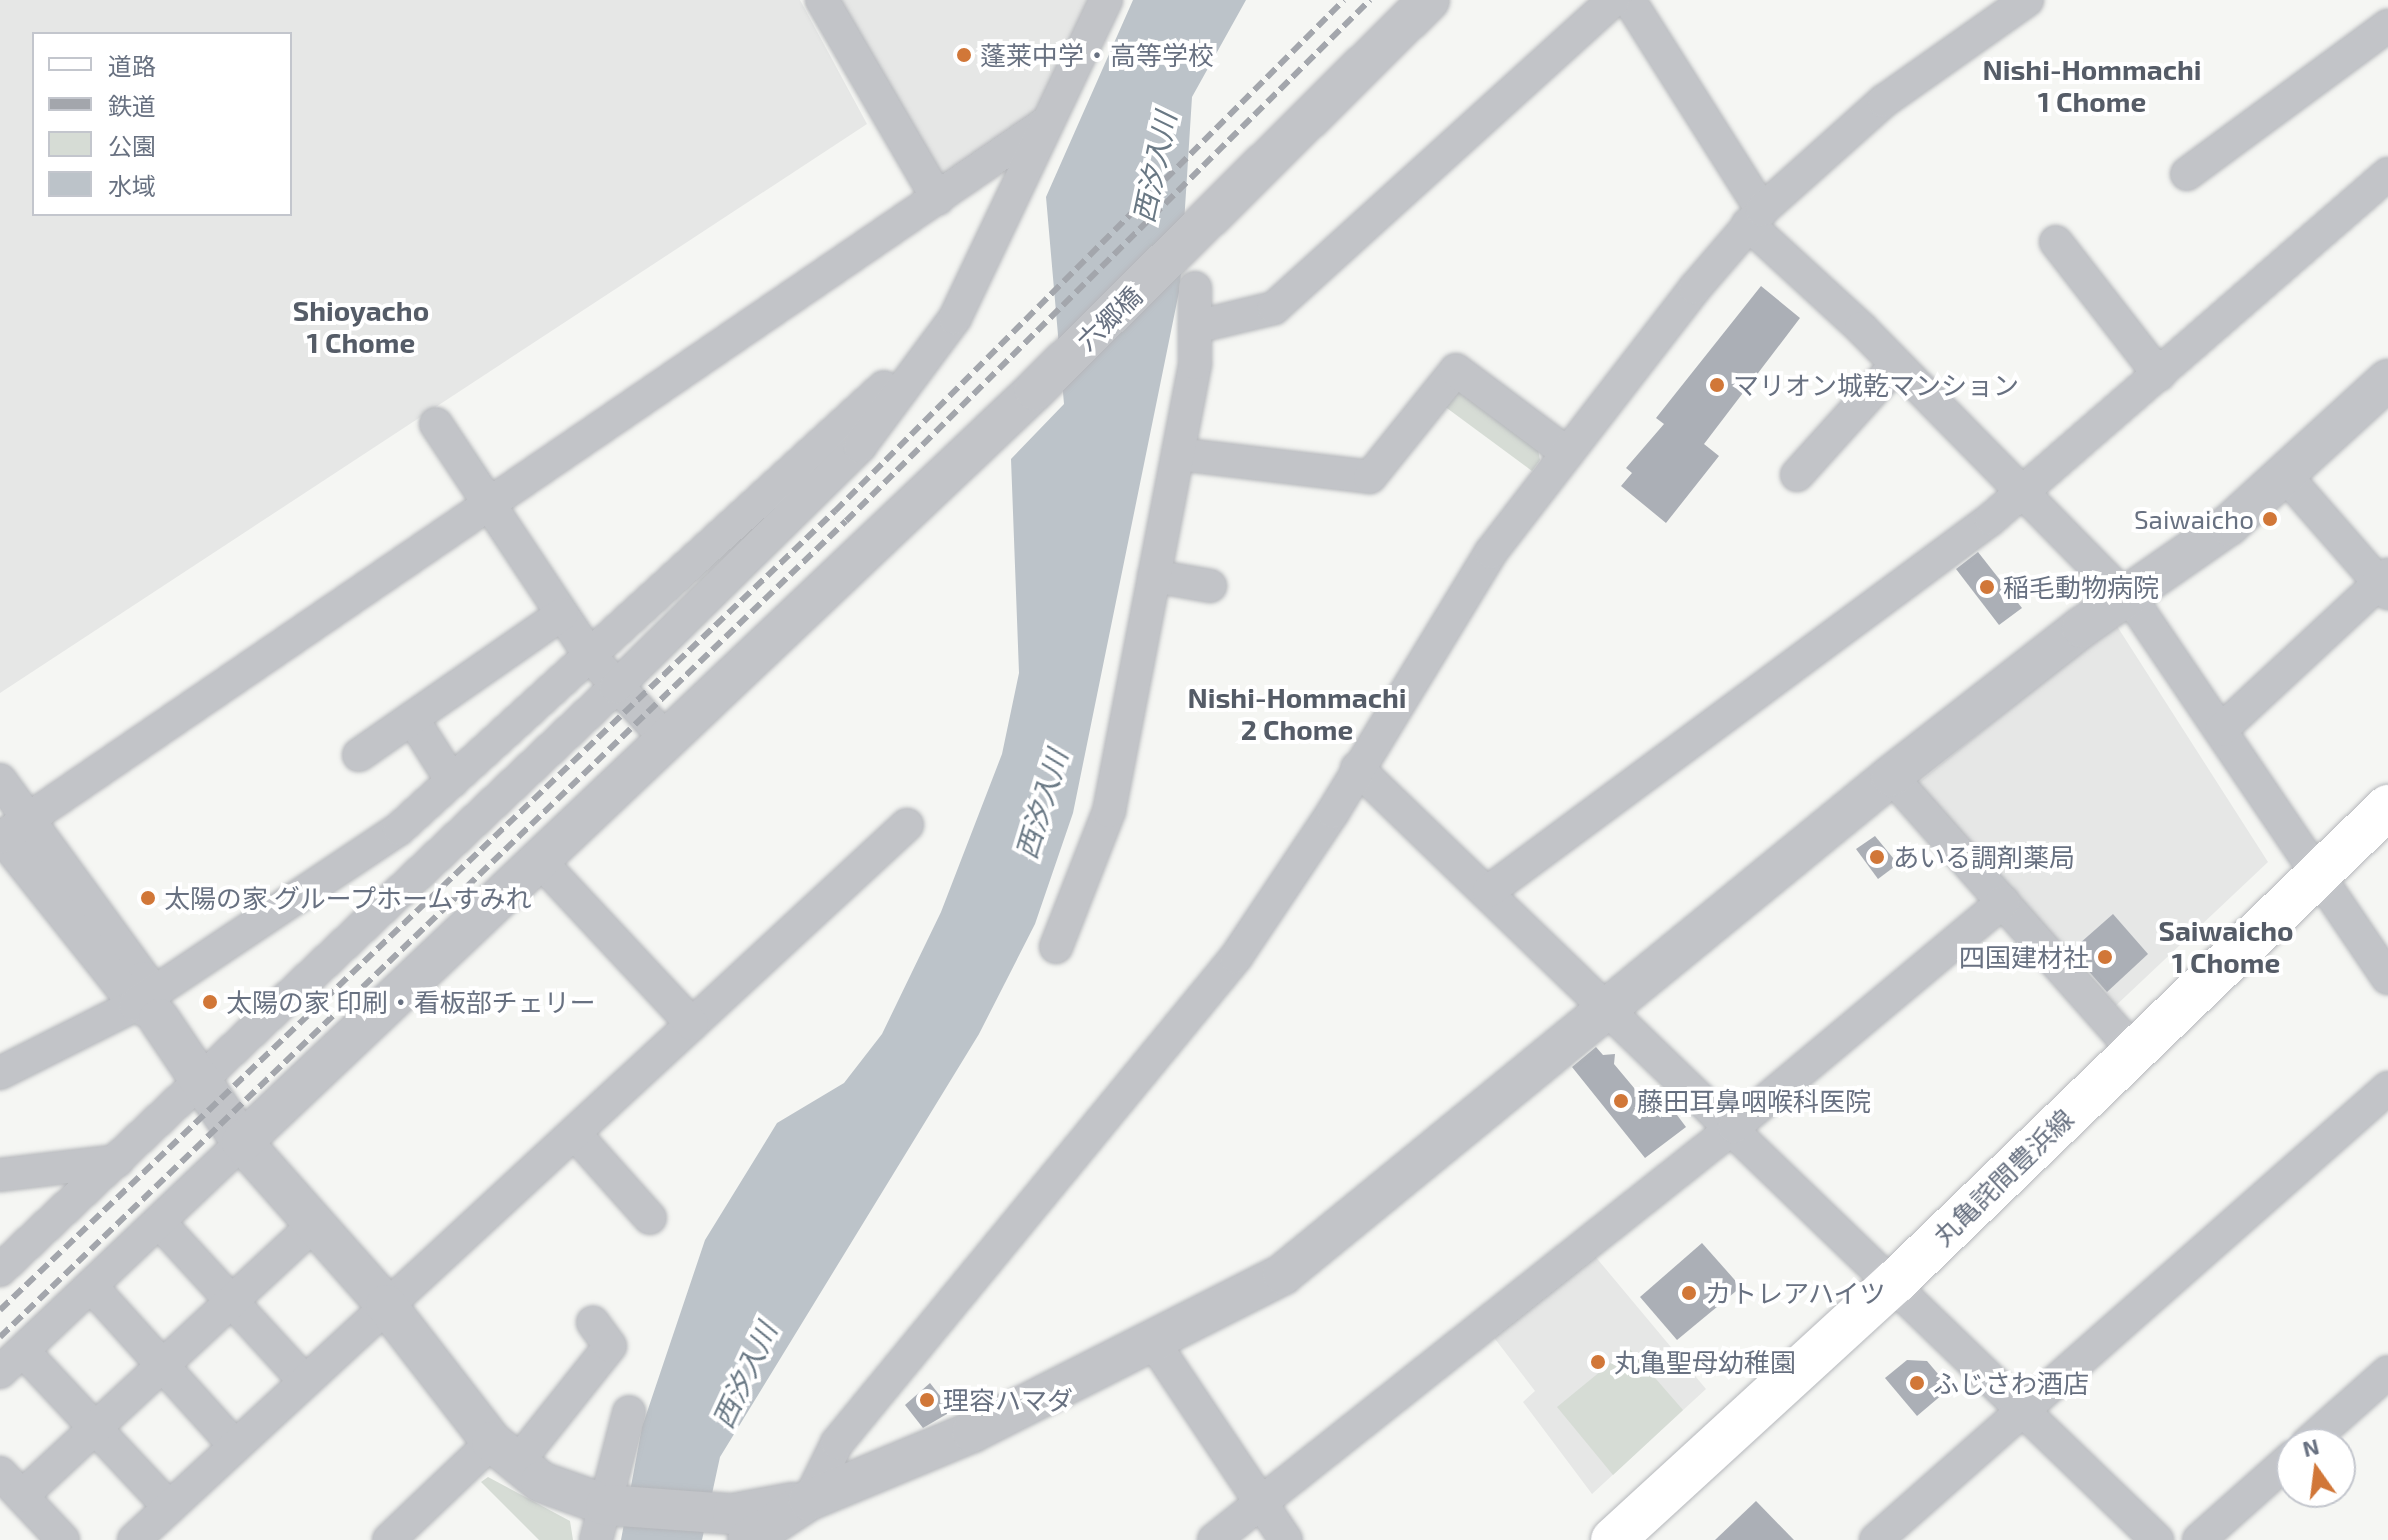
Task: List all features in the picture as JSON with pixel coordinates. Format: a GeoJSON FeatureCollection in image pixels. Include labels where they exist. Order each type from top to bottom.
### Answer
{"type":"FeatureCollection","features":[{"type":"Feature","properties":{"kind":"main road","name":"丸亀詫間豊浜線"},"geometry":{"type":"LineString","coordinates":[[1613,1540],[1895,1282],[2388,808]]}},
{"type":"Feature","properties":{"kind":"street"},"geometry":{"type":"LineString","coordinates":[[822,0],[938,199]]}},
{"type":"Feature","properties":{"kind":"street"},"geometry":{"type":"LineString","coordinates":[[0,1270],[204,1081],[616,687],[860,446],[955,318],[1006,221],[1046,123],[1106,0]]}},
{"type":"Feature","properties":{"kind":"street","name":"六郷橋"},"geometry":{"type":"LineString","coordinates":[[242,1142],[541,862],[666,739],[1035,390],[1183,247],[1429,0]]}},
{"type":"Feature","properties":{"kind":"street"},"geometry":{"type":"LineString","coordinates":[[809,1500],[837,1443],[1236,957],[1491,552],[1755,217],[1884,101],[2027,0]]}},
{"type":"Feature","properties":{"kind":"street"},"geometry":{"type":"LineString","coordinates":[[1195,327],[1274,308],[1630,2],[1755,217],[2020,493],[2127,596],[2319,872],[2388,978]]}},
{"type":"Feature","properties":{"kind":"street"},"geometry":{"type":"LineString","coordinates":[[2187,174],[2388,26]]}},
{"type":"Feature","properties":{"kind":"street"},"geometry":{"type":"LineString","coordinates":[[9,831],[1046,123]]}},
{"type":"Feature","properties":{"kind":"street"},"geometry":{"type":"LineString","coordinates":[[1489,891],[2020,493],[2159,375],[2272,268],[2388,174]]}},
{"type":"Feature","properties":{"kind":"street"},"geometry":{"type":"LineString","coordinates":[[2056,242],[2159,375]]}},
{"type":"Feature","properties":{"kind":"street"},"geometry":{"type":"LineString","coordinates":[[1056,947],[1109,811],[1178,454],[1195,327],[1195,288]]}},
{"type":"Feature","properties":{"kind":"street"},"geometry":{"type":"LineString","coordinates":[[0,1073],[148,1006],[399,829],[955,318]]}},
{"type":"Feature","properties":{"kind":"street"},"geometry":{"type":"LineString","coordinates":[[1797,475],[1896,365]]}},
{"type":"Feature","properties":{"kind":"street"},"geometry":{"type":"LineString","coordinates":[[1178,454],[1370,477],[1456,370],[1567,453]]}},
{"type":"Feature","properties":{"kind":"street"},"geometry":{"type":"LineString","coordinates":[[748,1540],[809,1500],[972,1432],[1154,1343],[1283,1274],[1891,776],[2127,596],[2229,525],[2388,380]]}},
{"type":"Feature","properties":{"kind":"street"},"geometry":{"type":"LineString","coordinates":[[436,424],[590,656],[666,739]]}},
{"type":"Feature","properties":{"kind":"street"},"geometry":{"type":"LineString","coordinates":[[2221,730],[2385,584],[2285,475]]}},
{"type":"Feature","properties":{"kind":"street"},"geometry":{"type":"LineString","coordinates":[[1154,576],[1210,586]]}},
{"type":"Feature","properties":{"kind":"street"},"geometry":{"type":"LineString","coordinates":[[359,755],[562,614]]}},
{"type":"Feature","properties":{"kind":"street"},"geometry":{"type":"LineString","coordinates":[[412,718],[452,781]]}},
{"type":"Feature","properties":{"kind":"street"},"geometry":{"type":"LineString","coordinates":[[1357,768],[2025,1406],[2157,1540]]}},
{"type":"Feature","properties":{"kind":"street"},"geometry":{"type":"LineString","coordinates":[[1891,776],[2134,1051]]}},
{"type":"Feature","properties":{"kind":"street"},"geometry":{"type":"LineString","coordinates":[[0,780],[9,831],[148,1006],[204,1081],[242,1142],[313,1226],[386,1305],[504,1452],[541,1482],[606,1517],[719,1513],[809,1500]]}},
{"type":"Feature","properties":{"kind":"street"},"geometry":{"type":"LineString","coordinates":[[134,1540],[304,1380],[576,1135],[907,825]]}},
{"type":"Feature","properties":{"kind":"street"},"geometry":{"type":"LineString","coordinates":[[541,862],[692,1024]]}},
{"type":"Feature","properties":{"kind":"street"},"geometry":{"type":"LineString","coordinates":[[1214,1540],[1261,1507],[1734,1127],[2003,902]]}},
{"type":"Feature","properties":{"kind":"street"},"geometry":{"type":"LineString","coordinates":[[1876,1540],[2388,1088]]}},
{"type":"Feature","properties":{"kind":"street"},"geometry":{"type":"LineString","coordinates":[[576,1135],[650,1218]]}},
{"type":"Feature","properties":{"kind":"street"},"geometry":{"type":"LineString","coordinates":[[169,1507],[96,1429],[11,1362],[242,1142]]}},
{"type":"Feature","properties":{"kind":"street"},"geometry":{"type":"LineString","coordinates":[[0,1175],[117,1161]]}},
{"type":"Feature","properties":{"kind":"street"},"geometry":{"type":"LineString","coordinates":[[159,1222],[304,1380]]}},
{"type":"Feature","properties":{"kind":"street"},"geometry":{"type":"LineString","coordinates":[[22,1496],[313,1226]]}},
{"type":"Feature","properties":{"kind":"street"},"geometry":{"type":"LineString","coordinates":[[91,1286],[234,1445]]}},
{"type":"Feature","properties":{"kind":"street"},"geometry":{"type":"LineString","coordinates":[[389,1540],[504,1452],[610,1346],[593,1323]]}},
{"type":"Feature","properties":{"kind":"street"},"geometry":{"type":"LineString","coordinates":[[1154,1343],[1286,1540]]}},
{"type":"Feature","properties":{"kind":"street"},"geometry":{"type":"LineString","coordinates":[[2325,1428],[2388,1372]]}},
{"type":"Feature","properties":{"kind":"street"},"geometry":{"type":"LineString","coordinates":[[606,1517],[629,1412]]}},
{"type":"Feature","properties":{"kind":"street"},"geometry":{"type":"LineString","coordinates":[[2199,1540],[2276,1471]]}},
{"type":"Feature","properties":{"kind":"street"},"geometry":{"type":"LineString","coordinates":[[0,1473],[63,1540]]}},
{"type":"Feature","properties":{"kind":"shaded area"},"geometry":{"type":"Polygon","coordinates":[[[0,0],[800,0],[867,124],[0,693],[0,0]]]}},
{"type":"Feature","properties":{"kind":"shaded area","name":"蓬莱中学・高等学校"},"geometry":{"type":"Polygon","coordinates":[[[833,0],[1090,0],[1036,111],[943,176],[833,0]]]}},
{"type":"Feature","properties":{"kind":"shaded area"},"geometry":{"type":"Polygon","coordinates":[[[2115,623],[2268,862],[2109,1012],[1918,783],[2115,623]]]}},
{"type":"Feature","properties":{"kind":"shaded area","name":"丸亀聖母幼稚園"},"geometry":{"type":"Polygon","coordinates":[[[1594,1255],[1706,1389],[1592,1494],[1523,1402],[1535,1391],[1492,1335],[1594,1255]]]}},
{"type":"Feature","properties":{"kind":"green space"},"geometry":{"type":"Polygon","coordinates":[[[1464,390],[1537,445],[1540,460],[1532,471],[1440,403],[1449,392],[1464,390]]]}},
{"type":"Feature","properties":{"kind":"green space"},"geometry":{"type":"Polygon","coordinates":[[[1629,1348],[1683,1410],[1613,1475],[1557,1407],[1629,1348]]]}},
{"type":"Feature","properties":{"kind":"green space"},"geometry":{"type":"Polygon","coordinates":[[[488,1477],[570,1521],[573,1540],[539,1540],[481,1482],[488,1477]]]}},
{"type":"Feature","properties":{"kind":"water","name":"西汐入川"},"geometry":{"type":"Polygon","coordinates":[[[1133,0],[1246,0],[1192,97],[1180,287],[1073,813],[1035,924],[979,1034],[720,1457],[702,1540],[621,1540],[642,1427],[705,1240],[777,1123],[844,1083],[882,1034],[941,912],[1002,754],[1019,673],[1011,459],[1064,404],[1046,197],[1133,0]]]}},
{"type":"Feature","properties":{"kind":"building","name":"マリオン城乾マンション"},"geometry":{"type":"Polygon","coordinates":[[[1761,286],[1800,318],[1704,444],[1719,456],[1666,523],[1621,486],[1632,473],[1626,468],[1664,424],[1656,418],[1761,286]]]}},
{"type":"Feature","properties":{"kind":"building","name":"稲毛動物病院"},"geometry":{"type":"Polygon","coordinates":[[[1978,552],[2022,608],[1999,625],[1956,569],[1978,552]]]}},
{"type":"Feature","properties":{"kind":"building","name":"あいる調剤薬局"},"geometry":{"type":"Polygon","coordinates":[[[1875,836],[1898,864],[1878,879],[1856,849],[1875,836]]]}},
{"type":"Feature","properties":{"kind":"building","name":"四国建材社"},"geometry":{"type":"Polygon","coordinates":[[[2113,914],[2148,954],[2107,992],[2071,951],[2113,914]]]}},
{"type":"Feature","properties":{"kind":"building","name":"藤田耳鼻咽喉科医院"},"geometry":{"type":"Polygon","coordinates":[[[1596,1047],[1603,1055],[1615,1054],[1614,1064],[1655,1113],[1668,1103],[1686,1127],[1645,1158],[1572,1067],[1596,1047]]]}},
{"type":"Feature","properties":{"kind":"building","name":"カトレアハイツ"},"geometry":{"type":"Polygon","coordinates":[[[1702,1243],[1741,1287],[1677,1340],[1640,1297],[1702,1243]]]}},
{"type":"Feature","properties":{"kind":"building","name":"ふじさわ酒店"},"geometry":{"type":"Polygon","coordinates":[[[1907,1360],[1927,1361],[1950,1388],[1917,1416],[1885,1378],[1907,1360]]]}},
{"type":"Feature","properties":{"kind":"building","name":"理容ハマダ"},"geometry":{"type":"Polygon","coordinates":[[[930,1383],[952,1411],[923,1428],[905,1405],[930,1383]]]}},
{"type":"Feature","properties":{"kind":"building"},"geometry":{"type":"Polygon","coordinates":[[[1756,1501],[1794,1540],[1715,1540],[1756,1501]]]}},
{"type":"Feature","properties":{"kind":"railway"},"geometry":{"type":"LineString","coordinates":[[0,1310],[835,511],[1344,0]]}},
{"type":"Feature","properties":{"kind":"railway"},"geometry":{"type":"LineString","coordinates":[[0,1337],[846,521],[1370,0]]}},
{"type":"Feature","properties":{"kind":"place","name":"蓬莱中学・高等学校"},"geometry":{"type":"Point","coordinates":[964,55]}},
{"type":"Feature","properties":{"kind":"place","name":"マリオン城乾マンション"},"geometry":{"type":"Point","coordinates":[1717,385]}},
{"type":"Feature","properties":{"kind":"place","name":"Saiwaicho"},"geometry":{"type":"Point","coordinates":[2270,519]}},
{"type":"Feature","properties":{"kind":"place","name":"稲毛動物病院"},"geometry":{"type":"Point","coordinates":[1987,587]}},
{"type":"Feature","properties":{"kind":"place","name":"あいる調剤薬局"},"geometry":{"type":"Point","coordinates":[1877,857]}},
{"type":"Feature","properties":{"kind":"place","name":"太陽の家 グループホームすみれ"},"geometry":{"type":"Point","coordinates":[148,898]}},
{"type":"Feature","properties":{"kind":"place","name":"四国建材社"},"geometry":{"type":"Point","coordinates":[2105,957]}},
{"type":"Feature","properties":{"kind":"place","name":"太陽の家 印刷・看板部チェリー"},"geometry":{"type":"Point","coordinates":[210,1002]}},
{"type":"Feature","properties":{"kind":"place","name":"藤田耳鼻咽喉科医院"},"geometry":{"type":"Point","coordinates":[1621,1101]}},
{"type":"Feature","properties":{"kind":"place","name":"カトレアハイツ"},"geometry":{"type":"Point","coordinates":[1689,1293]}},
{"type":"Feature","properties":{"kind":"place","name":"丸亀聖母幼稚園"},"geometry":{"type":"Point","coordinates":[1598,1362]}},
{"type":"Feature","properties":{"kind":"place","name":"ふじさわ酒店"},"geometry":{"type":"Point","coordinates":[1917,1383]}},
{"type":"Feature","properties":{"kind":"place","name":"理容ハマダ"},"geometry":{"type":"Point","coordinates":[927,1400]}},
{"type":"Feature","properties":{"kind":"district","name":"Nishi-Hommachi 1 Chome"},"geometry":{"type":"Point","coordinates":[2092,85]}},
{"type":"Feature","properties":{"kind":"district","name":"Shioyacho 1 Chome"},"geometry":{"type":"Point","coordinates":[361,326]}},
{"type":"Feature","properties":{"kind":"district","name":"Nishi-Hommachi 2 Chome"},"geometry":{"type":"Point","coordinates":[1297,713]}},
{"type":"Feature","properties":{"kind":"district","name":"Saiwaicho 1 Chome"},"geometry":{"type":"Point","coordinates":[2226,946]}}]}
